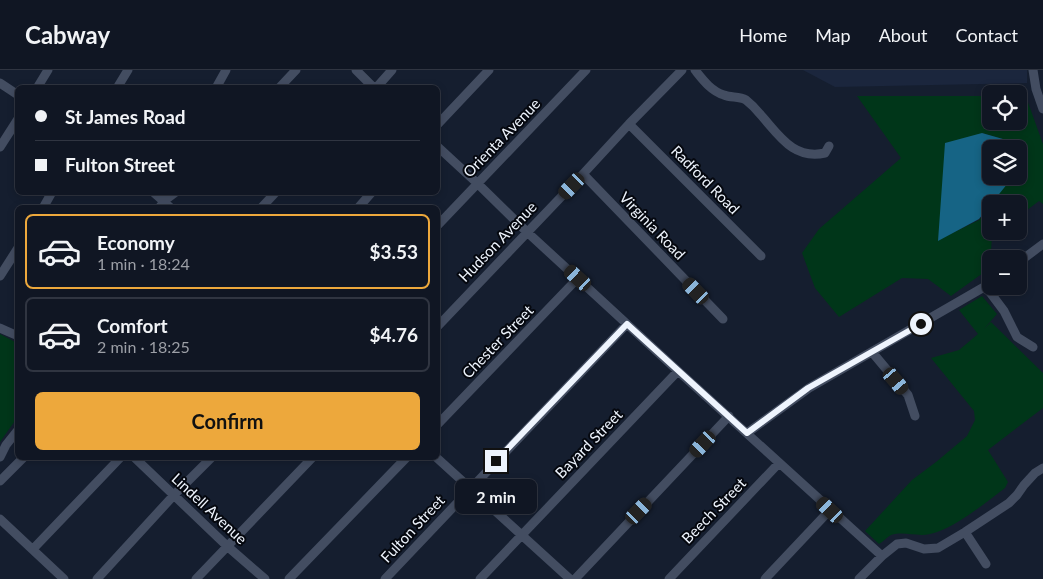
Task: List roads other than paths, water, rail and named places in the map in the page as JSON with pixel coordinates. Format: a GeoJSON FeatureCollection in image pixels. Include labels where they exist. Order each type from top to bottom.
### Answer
{"type":"FeatureCollection","features":[{"type":"Feature","properties":{"kind":"street"},"geometry":{"type":"LineString","coordinates":[[39,85],[48,70]]}},
{"type":"Feature","properties":{"kind":"street"},"geometry":{"type":"LineString","coordinates":[[120,85],[128,70]]}},
{"type":"Feature","properties":{"kind":"street"},"geometry":{"type":"LineString","coordinates":[[218,85],[226,70]]}},
{"type":"Feature","properties":{"kind":"street"},"geometry":{"type":"LineString","coordinates":[[282,85],[296,70]]}},
{"type":"Feature","properties":{"kind":"street"},"geometry":{"type":"LineString","coordinates":[[356,70],[372,85]]}},
{"type":"Feature","properties":{"kind":"street"},"geometry":{"type":"LineString","coordinates":[[378,85],[392,70]]}},
{"type":"Feature","properties":{"kind":"street"},"geometry":{"type":"LineString","coordinates":[[440,122],[489,70]]}},
{"type":"Feature","properties":{"kind":"street","name":"Orienta Avenue"},"geometry":{"type":"LineString","coordinates":[[440,222],[586,70]]}},
{"type":"Feature","properties":{"kind":"street","name":"Hudson Avenue"},"geometry":{"type":"LineString","coordinates":[[440,324],[682,70]]}},
{"type":"Feature","properties":{"kind":"street"},"geometry":{"type":"LineString","coordinates":[[695,70],[717,92],[746,100],[796,150],[815,156],[825,154],[829,146]]}},
{"type":"Feature","properties":{"kind":"street"},"geometry":{"type":"LineString","coordinates":[[1034,70],[1036,89],[1043,109]]}},
{"type":"Feature","properties":{"kind":"street"},"geometry":{"type":"LineString","coordinates":[[0,83],[15,94]]}},
{"type":"Feature","properties":{"kind":"street"},"geometry":{"type":"LineString","coordinates":[[0,147],[15,124]]}},
{"type":"Feature","properties":{"kind":"street","name":"Radford Road"},"geometry":{"type":"LineString","coordinates":[[629,124],[762,256]]}},
{"type":"Feature","properties":{"kind":"street"},"geometry":{"type":"LineString","coordinates":[[440,149],[527,232],[882,556]]}},
{"type":"Feature","properties":{"kind":"street","name":"Virginia Road"},"geometry":{"type":"LineString","coordinates":[[583,174],[723,319]]}},
{"type":"Feature","properties":{"kind":"street"},"geometry":{"type":"LineString","coordinates":[[264,205],[273,195]]}},
{"type":"Feature","properties":{"kind":"street"},"geometry":{"type":"LineString","coordinates":[[361,205],[369,195]]}},
{"type":"Feature","properties":{"kind":"street"},"geometry":{"type":"LineString","coordinates":[[1027,256],[1043,244]]}},
{"type":"Feature","properties":{"kind":"street"},"geometry":{"type":"LineString","coordinates":[[0,276],[15,253]]}},
{"type":"Feature","properties":{"kind":"street","name":"Chester Street"},"geometry":{"type":"LineString","coordinates":[[440,422],[578,278]]}},
{"type":"Feature","properties":{"kind":"street"},"geometry":{"type":"LineString","coordinates":[[747,433],[808,388],[982,289]]}},
{"type":"Feature","properties":{"kind":"street"},"geometry":{"type":"LineString","coordinates":[[995,295],[1017,337],[1034,347]]}},
{"type":"Feature","properties":{"kind":"street","name":"Fulton Street"},"geometry":{"type":"LineString","coordinates":[[385,579],[627,324]]}},
{"type":"Feature","properties":{"kind":"street"},"geometry":{"type":"LineString","coordinates":[[0,328],[15,335]]}},
{"type":"Feature","properties":{"kind":"street"},"geometry":{"type":"LineString","coordinates":[[872,352],[908,395],[915,416]]}},
{"type":"Feature","properties":{"kind":"street","name":"Bayard Street"},"geometry":{"type":"LineString","coordinates":[[480,579],[678,371]]}},
{"type":"Feature","properties":{"kind":"street"},"geometry":{"type":"LineString","coordinates":[[574,579],[729,416]]}},
{"type":"Feature","properties":{"kind":"street"},"geometry":{"type":"LineString","coordinates":[[0,457],[15,434]]}},
{"type":"Feature","properties":{"kind":"street"},"geometry":{"type":"LineString","coordinates":[[0,481],[21,460]]}},
{"type":"Feature","properties":{"kind":"street"},"geometry":{"type":"LineString","coordinates":[[32,550],[118,460]]}},
{"type":"Feature","properties":{"kind":"street","name":"Lindell Avenue"},"geometry":{"type":"LineString","coordinates":[[137,460],[265,579]]}},
{"type":"Feature","properties":{"kind":"street"},"geometry":{"type":"LineString","coordinates":[[96,579],[209,460]]}},
{"type":"Feature","properties":{"kind":"street"},"geometry":{"type":"LineString","coordinates":[[196,579],[310,460]]}},
{"type":"Feature","properties":{"kind":"street"},"geometry":{"type":"LineString","coordinates":[[289,579],[404,460]]}},
{"type":"Feature","properties":{"kind":"street"},"geometry":{"type":"LineString","coordinates":[[439,460],[570,579]]}},
{"type":"Feature","properties":{"kind":"street","name":"Beech Street"},"geometry":{"type":"LineString","coordinates":[[669,579],[779,463]]}},
{"type":"Feature","properties":{"kind":"street"},"geometry":{"type":"LineString","coordinates":[[859,579],[889,548],[906,543],[924,549],[938,548],[965,532],[1009,503],[1024,485],[1043,468]]}},
{"type":"Feature","properties":{"kind":"street"},"geometry":{"type":"LineString","coordinates":[[765,579],[830,510]]}},
{"type":"Feature","properties":{"kind":"street"},"geometry":{"type":"LineString","coordinates":[[0,519],[64,579]]}},
{"type":"Feature","properties":{"kind":"street"},"geometry":{"type":"LineString","coordinates":[[965,532],[986,564]]}}]}
